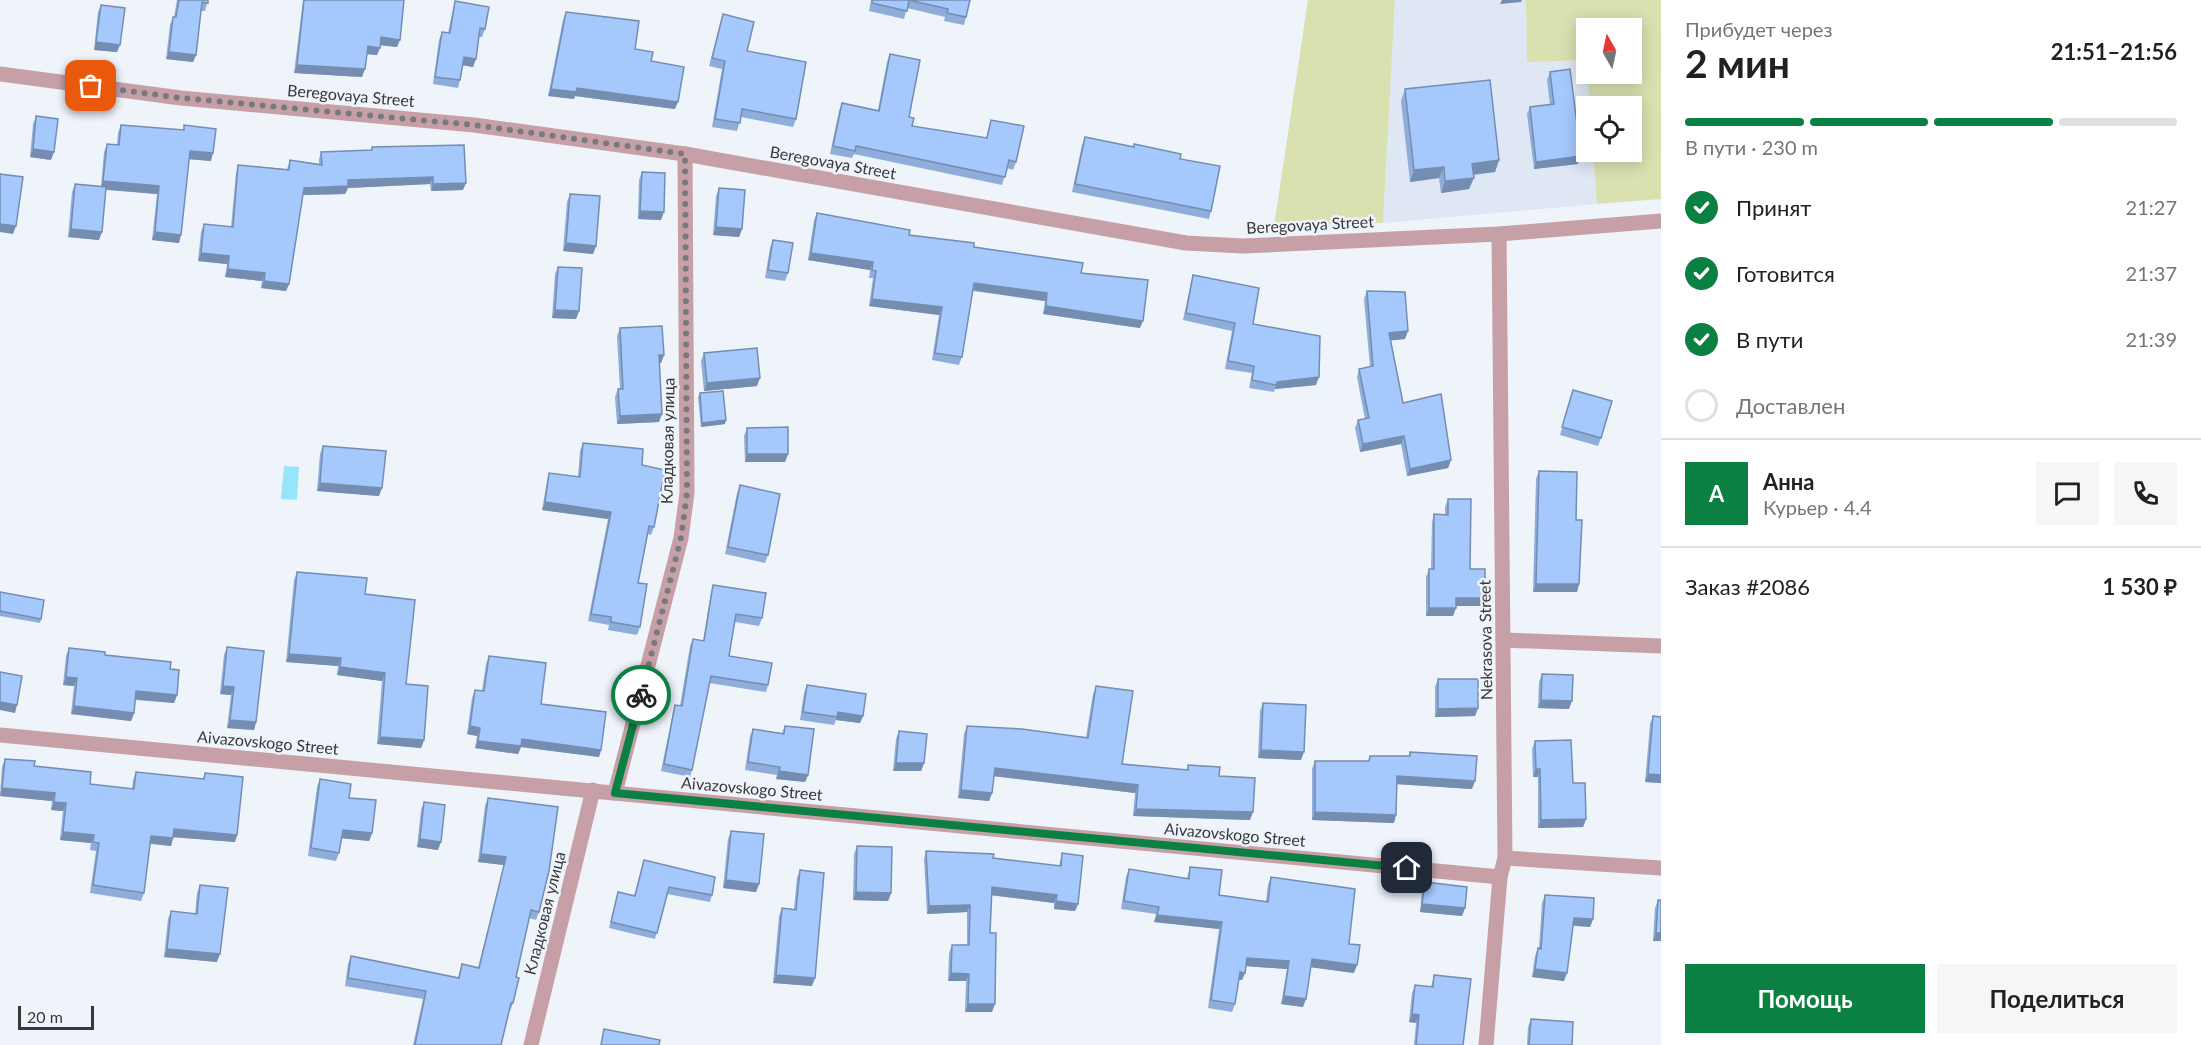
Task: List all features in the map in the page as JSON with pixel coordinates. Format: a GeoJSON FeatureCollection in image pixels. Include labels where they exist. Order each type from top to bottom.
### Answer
{"type":"FeatureCollection","features":[{"type":"Feature","properties":{"kind":"street","name":"Beregovaya Street"},"geometry":{"type":"LineString","coordinates":[[0,74],[181,98],[474,125],[685,154],[1186,243],[1243,246],[1499,234],[1661,221]]}},
{"type":"Feature","properties":{"kind":"street","name":"Кладковая улица"},"geometry":{"type":"LineString","coordinates":[[615,793],[681,538],[687,493],[685,154]]}},
{"type":"Feature","properties":{"kind":"street","name":"Nekrasova Street"},"geometry":{"type":"LineString","coordinates":[[1486,1045],[1500,877],[1505,858],[1499,234]]}},
{"type":"Feature","properties":{"kind":"street"},"geometry":{"type":"LineString","coordinates":[[1503,640],[1661,646]]}},
{"type":"Feature","properties":{"kind":"street","name":"Aivazovskogo Street"},"geometry":{"type":"LineString","coordinates":[[0,735],[1500,877]]}},
{"type":"Feature","properties":{"kind":"street","name":"Кладковая улица"},"geometry":{"type":"LineString","coordinates":[[531,1045],[593,790]]}},
{"type":"Feature","properties":{"kind":"street"},"geometry":{"type":"LineString","coordinates":[[1505,858],[1661,868]]}},
{"type":"Feature","properties":{"kind":"shaded area"},"geometry":{"type":"Polygon","coordinates":[[[1395,0],[1526,0],[1527,61],[1576,60],[1576,84],[1588,84],[1589,96],[1576,96],[1576,162],[1594,162],[1597,204],[1383,223],[1395,0]]]}},
{"type":"Feature","properties":{"kind":"green space"},"geometry":{"type":"Polygon","coordinates":[[[1308,0],[1395,0],[1383,223],[1274,226],[1308,0]]]}},
{"type":"Feature","properties":{"kind":"green space"},"geometry":{"type":"Polygon","coordinates":[[[1526,0],[1661,0],[1661,199],[1597,204],[1594,162],[1642,162],[1642,96],[1589,96],[1588,84],[1642,84],[1642,18],[1576,18],[1576,60],[1527,62],[1526,0]]]}},
{"type":"Feature","properties":{"kind":"water"},"geometry":{"type":"Polygon","coordinates":[[[284,466],[299,467],[297,500],[281,499],[284,466]]]}},
{"type":"Feature","properties":{"kind":"building"},"geometry":{"type":"Polygon","coordinates":[[[179,0],[208,0],[208,3],[202,2],[196,55],[169,52],[173,17],[176,17],[179,0]]]}},
{"type":"Feature","properties":{"kind":"building"},"geometry":{"type":"Polygon","coordinates":[[[304,0],[404,0],[400,40],[381,37],[380,48],[368,46],[365,69],[297,65],[304,0]]]}},
{"type":"Feature","properties":{"kind":"building"},"geometry":{"type":"Polygon","coordinates":[[[872,0],[909,0],[907,11],[872,3],[872,0]]]}},
{"type":"Feature","properties":{"kind":"building"},"geometry":{"type":"Polygon","coordinates":[[[909,0],[970,0],[966,17],[947,13],[948,9],[909,0]]]}},
{"type":"Feature","properties":{"kind":"building"},"geometry":{"type":"Polygon","coordinates":[[[455,1],[489,7],[485,29],[480,28],[476,59],[464,57],[460,80],[435,77],[442,32],[450,33],[455,1]]]}},
{"type":"Feature","properties":{"kind":"building"},"geometry":{"type":"Polygon","coordinates":[[[101,5],[125,8],[120,45],[96,42],[101,5]]]}},
{"type":"Feature","properties":{"kind":"building"},"geometry":{"type":"Polygon","coordinates":[[[566,12],[639,21],[635,49],[653,52],[651,61],[684,67],[678,102],[577,88],[576,92],[551,89],[566,12]]]}},
{"type":"Feature","properties":{"kind":"building"},"geometry":{"type":"Polygon","coordinates":[[[723,14],[754,22],[747,51],[806,62],[796,119],[742,109],[740,123],[715,119],[725,61],[712,58],[723,14]]]}},
{"type":"Feature","properties":{"kind":"building"},"geometry":{"type":"Polygon","coordinates":[[[890,54],[920,60],[909,117],[914,118],[912,126],[987,138],[991,120],[1024,126],[1016,162],[1009,160],[1005,177],[856,146],[855,151],[833,146],[842,103],[879,111],[890,54]]]}},
{"type":"Feature","properties":{"kind":"building"},"geometry":{"type":"Polygon","coordinates":[[[1570,69],[1576,116],[1576,157],[1536,162],[1530,107],[1554,104],[1550,72],[1570,69]]]}},
{"type":"Feature","properties":{"kind":"building"},"geometry":{"type":"Polygon","coordinates":[[[1490,80],[1499,160],[1472,164],[1474,178],[1445,181],[1444,167],[1414,170],[1405,89],[1490,80]]]}},
{"type":"Feature","properties":{"kind":"building"},"geometry":{"type":"Polygon","coordinates":[[[36,116],[58,119],[54,152],[33,149],[36,116]]]}},
{"type":"Feature","properties":{"kind":"building"},"geometry":{"type":"Polygon","coordinates":[[[121,125],[184,130],[184,125],[216,129],[213,153],[190,151],[181,235],[155,232],[159,186],[103,181],[107,144],[119,145],[121,125]]]}},
{"type":"Feature","properties":{"kind":"building"},"geometry":{"type":"Polygon","coordinates":[[[1085,137],[1181,154],[1180,159],[1220,166],[1211,211],[1075,184],[1085,137]]]}},
{"type":"Feature","properties":{"kind":"building"},"geometry":{"type":"Polygon","coordinates":[[[464,145],[466,183],[433,184],[433,177],[348,180],[348,186],[304,188],[289,284],[264,281],[265,273],[228,269],[229,256],[201,253],[204,224],[233,227],[238,165],[289,170],[290,160],[322,165],[321,152],[372,150],[372,147],[464,145]]]}},
{"type":"Feature","properties":{"kind":"building"},"geometry":{"type":"Polygon","coordinates":[[[642,172],[665,173],[664,212],[640,211],[642,172]]]}},
{"type":"Feature","properties":{"kind":"building"},"geometry":{"type":"Polygon","coordinates":[[[0,174],[23,177],[16,226],[0,224],[0,174]]]}},
{"type":"Feature","properties":{"kind":"building"},"geometry":{"type":"Polygon","coordinates":[[[75,184],[106,187],[102,232],[71,229],[75,184]]]}},
{"type":"Feature","properties":{"kind":"building"},"geometry":{"type":"Polygon","coordinates":[[[719,188],[745,190],[742,229],[716,227],[719,188]]]}},
{"type":"Feature","properties":{"kind":"building"},"geometry":{"type":"Polygon","coordinates":[[[570,194],[600,196],[596,246],[566,243],[570,194]]]}},
{"type":"Feature","properties":{"kind":"building"},"geometry":{"type":"Polygon","coordinates":[[[817,213],[910,230],[909,235],[974,243],[974,247],[1083,263],[1081,273],[1148,280],[1143,321],[1046,306],[1047,293],[974,283],[962,357],[935,353],[942,307],[872,299],[876,271],[872,270],[873,262],[811,253],[817,213]]]}},
{"type":"Feature","properties":{"kind":"building"},"geometry":{"type":"Polygon","coordinates":[[[773,240],[793,243],[788,273],[768,270],[773,240]]]}},
{"type":"Feature","properties":{"kind":"building"},"geometry":{"type":"Polygon","coordinates":[[[558,267],[582,268],[579,311],[555,310],[558,267]]]}},
{"type":"Feature","properties":{"kind":"building"},"geometry":{"type":"Polygon","coordinates":[[[1193,275],[1259,288],[1253,324],[1320,336],[1319,377],[1277,382],[1276,385],[1252,380],[1254,366],[1228,361],[1235,323],[1186,313],[1193,275]]]}},
{"type":"Feature","properties":{"kind":"building"},"geometry":{"type":"Polygon","coordinates":[[[1367,291],[1405,292],[1408,331],[1389,333],[1403,403],[1441,394],[1451,460],[1410,469],[1404,436],[1363,444],[1358,420],[1369,418],[1359,369],[1373,366],[1367,291]]]}},
{"type":"Feature","properties":{"kind":"building"},"geometry":{"type":"Polygon","coordinates":[[[662,326],[664,355],[659,355],[662,414],[620,416],[618,389],[623,389],[620,328],[662,326]]]}},
{"type":"Feature","properties":{"kind":"building"},"geometry":{"type":"Polygon","coordinates":[[[757,348],[760,378],[707,383],[704,353],[757,348]]]}},
{"type":"Feature","properties":{"kind":"building"},"geometry":{"type":"Polygon","coordinates":[[[1573,390],[1612,401],[1601,438],[1562,427],[1573,390]]]}},
{"type":"Feature","properties":{"kind":"building"},"geometry":{"type":"Polygon","coordinates":[[[723,391],[726,420],[702,423],[700,393],[723,391]]]}},
{"type":"Feature","properties":{"kind":"building"},"geometry":{"type":"Polygon","coordinates":[[[788,427],[788,454],[747,454],[747,428],[788,427]]]}},
{"type":"Feature","properties":{"kind":"building"},"geometry":{"type":"Polygon","coordinates":[[[583,443],[643,449],[642,465],[665,470],[654,527],[649,526],[638,583],[647,584],[640,627],[611,622],[611,617],[591,614],[611,512],[545,502],[549,473],[580,477],[583,443]]]}},
{"type":"Feature","properties":{"kind":"building"},"geometry":{"type":"Polygon","coordinates":[[[323,446],[386,451],[382,488],[320,483],[323,446]]]}},
{"type":"Feature","properties":{"kind":"building"},"geometry":{"type":"Polygon","coordinates":[[[1539,471],[1577,472],[1576,520],[1582,520],[1579,584],[1536,584],[1539,471]]]}},
{"type":"Feature","properties":{"kind":"building"},"geometry":{"type":"Polygon","coordinates":[[[740,485],[780,494],[768,555],[728,547],[740,485]]]}},
{"type":"Feature","properties":{"kind":"building"},"geometry":{"type":"Polygon","coordinates":[[[1448,499],[1471,499],[1470,569],[1485,569],[1485,598],[1456,598],[1456,608],[1429,608],[1429,569],[1434,569],[1434,514],[1448,515],[1448,499]]]}},
{"type":"Feature","properties":{"kind":"building"},"geometry":{"type":"Polygon","coordinates":[[[297,572],[367,578],[365,594],[415,600],[406,684],[428,686],[424,740],[380,737],[385,673],[340,667],[341,658],[289,654],[297,572]]]}},
{"type":"Feature","properties":{"kind":"building"},"geometry":{"type":"Polygon","coordinates":[[[713,585],[766,593],[762,618],[736,614],[729,656],[772,663],[768,685],[711,676],[692,770],[664,764],[675,705],[682,706],[693,639],[704,641],[713,585]]]}},
{"type":"Feature","properties":{"kind":"building"},"geometry":{"type":"Polygon","coordinates":[[[0,592],[44,600],[41,619],[0,611],[0,592]]]}},
{"type":"Feature","properties":{"kind":"building"},"geometry":{"type":"Polygon","coordinates":[[[227,647],[264,651],[256,722],[230,720],[234,687],[223,686],[227,647]]]}},
{"type":"Feature","properties":{"kind":"building"},"geometry":{"type":"Polygon","coordinates":[[[69,648],[105,652],[105,655],[171,662],[170,669],[179,670],[177,695],[136,691],[134,713],[74,706],[77,678],[66,677],[69,648]]]}},
{"type":"Feature","properties":{"kind":"building"},"geometry":{"type":"Polygon","coordinates":[[[489,656],[546,663],[541,704],[606,712],[601,750],[522,739],[521,746],[478,741],[480,728],[470,726],[475,690],[484,691],[489,656]]]}},
{"type":"Feature","properties":{"kind":"building"},"geometry":{"type":"Polygon","coordinates":[[[0,672],[22,676],[17,705],[0,702],[0,672]]]}},
{"type":"Feature","properties":{"kind":"building"},"geometry":{"type":"Polygon","coordinates":[[[1542,674],[1573,675],[1572,701],[1541,700],[1542,674]]]}},
{"type":"Feature","properties":{"kind":"building"},"geometry":{"type":"Polygon","coordinates":[[[1438,679],[1478,679],[1478,708],[1438,709],[1438,679]]]}},
{"type":"Feature","properties":{"kind":"building"},"geometry":{"type":"Polygon","coordinates":[[[807,685],[866,694],[863,716],[838,712],[837,717],[803,712],[807,685]]]}},
{"type":"Feature","properties":{"kind":"building"},"geometry":{"type":"Polygon","coordinates":[[[1096,686],[1133,691],[1122,764],[1188,770],[1188,765],[1220,767],[1219,776],[1255,778],[1253,812],[1136,809],[1138,785],[995,768],[992,793],[961,790],[967,726],[1022,729],[1088,738],[1096,686]]]}},
{"type":"Feature","properties":{"kind":"building"},"geometry":{"type":"Polygon","coordinates":[[[1263,703],[1306,705],[1304,752],[1261,750],[1263,703]]]}},
{"type":"Feature","properties":{"kind":"building"},"geometry":{"type":"Polygon","coordinates":[[[1653,716],[1661,717],[1661,775],[1648,774],[1653,716]]]}},
{"type":"Feature","properties":{"kind":"building"},"geometry":{"type":"Polygon","coordinates":[[[785,726],[814,729],[808,775],[779,771],[780,767],[748,762],[753,729],[784,734],[785,726]]]}},
{"type":"Feature","properties":{"kind":"building"},"geometry":{"type":"Polygon","coordinates":[[[899,731],[927,734],[924,763],[896,763],[899,731]]]}},
{"type":"Feature","properties":{"kind":"building"},"geometry":{"type":"Polygon","coordinates":[[[1571,740],[1573,783],[1585,783],[1586,819],[1541,820],[1540,769],[1536,769],[1535,741],[1571,740]]]}},
{"type":"Feature","properties":{"kind":"building"},"geometry":{"type":"Polygon","coordinates":[[[1410,752],[1477,756],[1475,781],[1397,776],[1396,815],[1315,812],[1315,761],[1369,761],[1370,756],[1410,756],[1410,752]]]}},
{"type":"Feature","properties":{"kind":"building"},"geometry":{"type":"Polygon","coordinates":[[[5,759],[35,761],[34,766],[91,772],[90,784],[134,789],[136,772],[204,779],[205,773],[243,777],[237,835],[174,829],[173,838],[151,836],[144,893],[93,885],[99,843],[93,842],[94,835],[63,832],[66,803],[54,802],[55,793],[2,788],[5,759]]]}},
{"type":"Feature","properties":{"kind":"building"},"geometry":{"type":"Polygon","coordinates":[[[320,779],[351,784],[349,798],[376,800],[372,833],[343,830],[339,853],[311,848],[320,779]]]}},
{"type":"Feature","properties":{"kind":"building"},"geometry":{"type":"Polygon","coordinates":[[[488,798],[558,807],[549,871],[539,912],[531,910],[516,977],[519,978],[501,1045],[415,1045],[426,991],[348,978],[351,956],[459,978],[462,964],[479,968],[506,857],[481,854],[488,798]]]}},
{"type":"Feature","properties":{"kind":"building"},"geometry":{"type":"Polygon","coordinates":[[[424,802],[445,805],[441,842],[420,839],[424,802]]]}},
{"type":"Feature","properties":{"kind":"building"},"geometry":{"type":"Polygon","coordinates":[[[731,831],[764,834],[759,884],[726,880],[731,831]]]}},
{"type":"Feature","properties":{"kind":"building"},"geometry":{"type":"Polygon","coordinates":[[[857,846],[892,847],[891,893],[856,892],[857,846]]]}},
{"type":"Feature","properties":{"kind":"building"},"geometry":{"type":"Polygon","coordinates":[[[926,851],[994,854],[993,858],[1061,866],[1062,853],[1083,856],[1078,904],[1056,901],[1057,895],[992,887],[990,933],[996,933],[995,1004],[968,1004],[969,974],[951,973],[952,945],[969,945],[970,905],[929,906],[926,851]]]}},
{"type":"Feature","properties":{"kind":"building"},"geometry":{"type":"Polygon","coordinates":[[[644,860],[715,877],[712,895],[669,887],[657,933],[611,922],[618,892],[635,896],[644,860]]]}},
{"type":"Feature","properties":{"kind":"building"},"geometry":{"type":"Polygon","coordinates":[[[1190,867],[1222,870],[1219,895],[1268,902],[1271,877],[1355,889],[1349,944],[1360,945],[1357,965],[1312,959],[1306,999],[1284,996],[1289,961],[1247,958],[1245,973],[1240,972],[1235,1004],[1211,1000],[1222,922],[1157,915],[1159,907],[1124,901],[1129,869],[1189,879],[1190,867]]]}},
{"type":"Feature","properties":{"kind":"building"},"geometry":{"type":"Polygon","coordinates":[[[800,870],[824,873],[815,978],[776,975],[782,908],[796,910],[800,870]]]}},
{"type":"Feature","properties":{"kind":"building"},"geometry":{"type":"Polygon","coordinates":[[[1425,882],[1467,887],[1465,908],[1422,904],[1425,882]]]}},
{"type":"Feature","properties":{"kind":"building"},"geometry":{"type":"Polygon","coordinates":[[[200,885],[228,888],[220,954],[167,949],[171,911],[197,914],[200,885]]]}},
{"type":"Feature","properties":{"kind":"building"},"geometry":{"type":"Polygon","coordinates":[[[1545,895],[1594,898],[1593,919],[1574,918],[1567,973],[1535,969],[1538,948],[1541,949],[1545,895]]]}},
{"type":"Feature","properties":{"kind":"building"},"geometry":{"type":"Polygon","coordinates":[[[1658,900],[1661,900],[1661,933],[1656,933],[1658,900]]]}},
{"type":"Feature","properties":{"kind":"building"},"geometry":{"type":"Polygon","coordinates":[[[1434,975],[1471,979],[1463,1045],[1416,1045],[1419,1015],[1412,1014],[1415,985],[1433,987],[1434,975]]]}},
{"type":"Feature","properties":{"kind":"building"},"geometry":{"type":"Polygon","coordinates":[[[1531,1019],[1573,1022],[1572,1045],[1529,1045],[1531,1019]]]}},
{"type":"Feature","properties":{"kind":"building"},"geometry":{"type":"Polygon","coordinates":[[[604,1029],[660,1040],[659,1045],[601,1045],[604,1029]]]}},
{"type":"Feature","properties":{"kind":"way so far"},"geometry":{"type":"LineString","coordinates":[[91,86],[181,98],[474,125],[685,154],[687,493],[681,538],[641,695]]}},
{"type":"Feature","properties":{"kind":"route"},"geometry":{"type":"LineString","coordinates":[[641,695],[615,793],[1407,868]]}}]}
